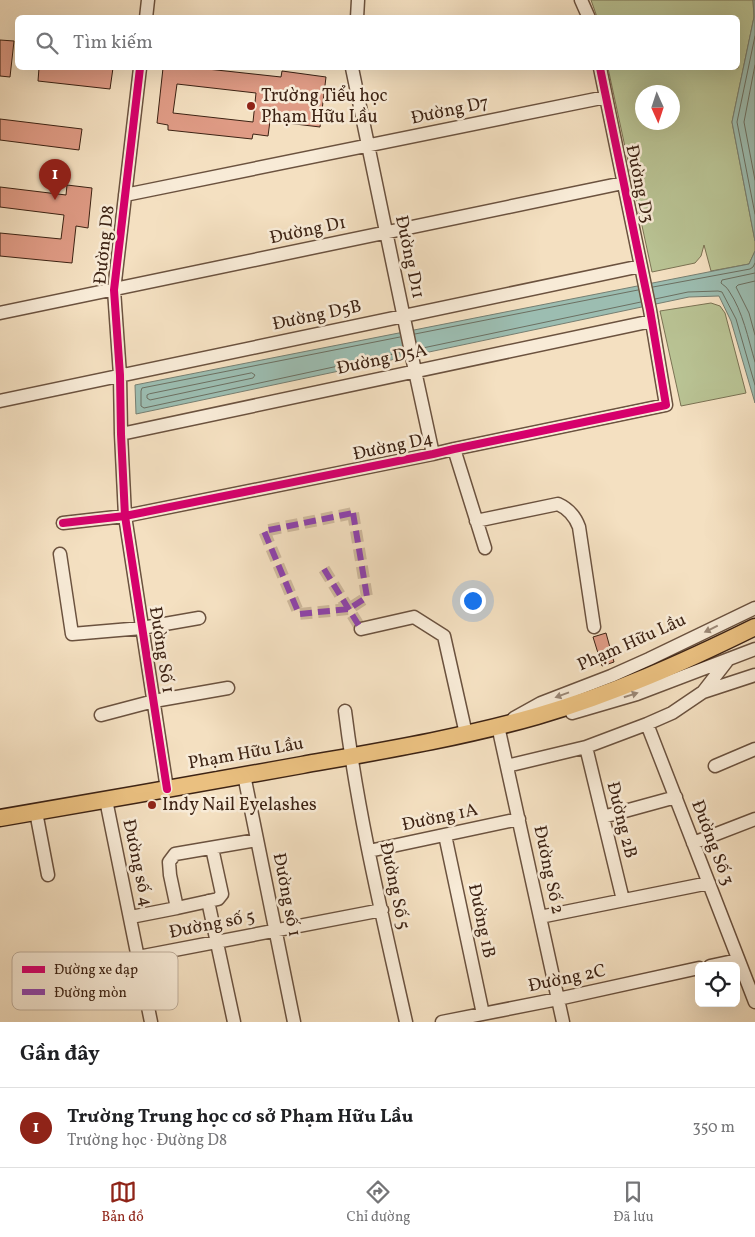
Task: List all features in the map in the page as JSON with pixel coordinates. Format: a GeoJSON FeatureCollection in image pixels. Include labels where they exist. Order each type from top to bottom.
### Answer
{"type":"FeatureCollection","features":[{"type":"Feature","properties":{"kind":"main road","name":"Phạm Hữu Lầu"},"geometry":{"type":"LineString","coordinates":[[0,818],[351,756],[498,726],[576,704],[654,674],[755,627]]}},
{"type":"Feature","properties":{"kind":"street"},"geometry":{"type":"LineString","coordinates":[[146,15],[148,0]]}},
{"type":"Feature","properties":{"kind":"street"},"geometry":{"type":"LineString","coordinates":[[356,15],[358,0]]}},
{"type":"Feature","properties":{"kind":"street"},"geometry":{"type":"LineString","coordinates":[[581,0],[585,15]]}},
{"type":"Feature","properties":{"kind":"street","name":"Đường D8"},"geometry":{"type":"LineString","coordinates":[[125,516],[120,434],[120,375],[114,290],[140,70]]}},
{"type":"Feature","properties":{"kind":"street","name":"Đường D11"},"geometry":{"type":"LineString","coordinates":[[352,70],[434,454]]}},
{"type":"Feature","properties":{"kind":"street","name":"Đường D3"},"geometry":{"type":"LineString","coordinates":[[600,70],[651,316]]}},
{"type":"Feature","properties":{"kind":"street","name":"Đường D7"},"geometry":{"type":"LineString","coordinates":[[125,195],[606,97]]}},
{"type":"Feature","properties":{"kind":"street","name":"Đường D1"},"geometry":{"type":"LineString","coordinates":[[0,313],[623,183]]}},
{"type":"Feature","properties":{"kind":"street","name":"Đường D5B"},"geometry":{"type":"LineString","coordinates":[[0,400],[642,271]]}},
{"type":"Feature","properties":{"kind":"street","name":"Đường D5A"},"geometry":{"type":"LineString","coordinates":[[120,434],[415,371],[651,316]]}},
{"type":"Feature","properties":{"kind":"street","name":"Đường D4"},"geometry":{"type":"LineString","coordinates":[[64,523],[125,516],[666,405],[651,316]]}},
{"type":"Feature","properties":{"kind":"street"},"geometry":{"type":"LineString","coordinates":[[454,449],[484,548]]}},
{"type":"Feature","properties":{"kind":"street"},"geometry":{"type":"LineString","coordinates":[[476,521],[558,504],[572,513],[579,527],[594,627]]}},
{"type":"Feature","properties":{"kind":"street","name":"Đường Số 1"},"geometry":{"type":"LineString","coordinates":[[125,516],[167,789]]}},
{"type":"Feature","properties":{"kind":"street"},"geometry":{"type":"LineString","coordinates":[[60,554],[72,634],[142,628],[199,618]]}},
{"type":"Feature","properties":{"kind":"street","name":"Phạm Hữu Lầu"},"geometry":{"type":"LineString","coordinates":[[498,726],[541,703],[641,663],[755,608]]}},
{"type":"Feature","properties":{"kind":"street"},"geometry":{"type":"LineString","coordinates":[[361,629],[414,617],[444,636],[466,734]]}},
{"type":"Feature","properties":{"kind":"street","name":"Phạm Hữu Lầu"},"geometry":{"type":"LineString","coordinates":[[498,726],[533,722],[637,694],[755,649]]}},
{"type":"Feature","properties":{"kind":"street"},"geometry":{"type":"LineString","coordinates":[[703,692],[727,660]]}},
{"type":"Feature","properties":{"kind":"street"},"geometry":{"type":"LineString","coordinates":[[507,766],[586,747],[672,713],[703,692],[755,675]]}},
{"type":"Feature","properties":{"kind":"street"},"geometry":{"type":"LineString","coordinates":[[101,714],[154,701],[228,688]]}},
{"type":"Feature","properties":{"kind":"street","name":"Đường Số 5"},"geometry":{"type":"LineString","coordinates":[[345,711],[351,756],[369,851],[406,1022]]}},
{"type":"Feature","properties":{"kind":"street","name":"Đường Số 3"},"geometry":{"type":"LineString","coordinates":[[648,724],[738,960],[750,979],[755,1002]]}},
{"type":"Feature","properties":{"kind":"street","name":"Đường Số 2"},"geometry":{"type":"LineString","coordinates":[[498,726],[562,1022]]}},
{"type":"Feature","properties":{"kind":"street","name":"Đường 2B"},"geometry":{"type":"LineString","coordinates":[[586,747],[623,900]]}},
{"type":"Feature","properties":{"kind":"street"},"geometry":{"type":"LineString","coordinates":[[715,766],[755,749]]}},
{"type":"Feature","properties":{"kind":"street","name":"Đường số 1"},"geometry":{"type":"LineString","coordinates":[[244,775],[294,1022]]}},
{"type":"Feature","properties":{"kind":"street"},"geometry":{"type":"LineString","coordinates":[[603,818],[676,797]]}},
{"type":"Feature","properties":{"kind":"street","name":"Đường số 4"},"geometry":{"type":"LineString","coordinates":[[106,800],[137,952]]}},
{"type":"Feature","properties":{"kind":"street"},"geometry":{"type":"LineString","coordinates":[[36,812],[48,875]]}},
{"type":"Feature","properties":{"kind":"street"},"geometry":{"type":"LineString","coordinates":[[693,843],[755,819]]}},
{"type":"Feature","properties":{"kind":"street","name":"Đường 1A"},"geometry":{"type":"LineString","coordinates":[[369,851],[519,820]]}},
{"type":"Feature","properties":{"kind":"street","name":"Đường 1B"},"geometry":{"type":"LineString","coordinates":[[445,835],[483,1014]]}},
{"type":"Feature","properties":{"kind":"street"},"geometry":{"type":"LineString","coordinates":[[177,908],[169,862],[175,854],[258,840]]}},
{"type":"Feature","properties":{"kind":"street"},"geometry":{"type":"LineString","coordinates":[[131,917],[218,898],[222,894],[212,848]]}},
{"type":"Feature","properties":{"kind":"street"},"geometry":{"type":"LineString","coordinates":[[540,917],[709,883]]}},
{"type":"Feature","properties":{"kind":"street"},"geometry":{"type":"LineString","coordinates":[[208,901],[234,1022]]}},
{"type":"Feature","properties":{"kind":"street","name":"Đường số 5"},"geometry":{"type":"LineString","coordinates":[[168,952],[382,910]]}},
{"type":"Feature","properties":{"kind":"street"},"geometry":{"type":"LineString","coordinates":[[729,962],[738,960]]}},
{"type":"Feature","properties":{"kind":"street","name":"Đường 2C"},"geometry":{"type":"LineString","coordinates":[[442,1022],[695,969]]}},
{"type":"Feature","properties":{"kind":"green space"},"geometry":{"type":"Polygon","coordinates":[[[591,0],[753,0],[754,17],[732,122],[755,241],[755,251],[749,264],[711,271],[704,245],[701,256],[695,263],[652,272],[608,70],[740,70],[740,15],[596,15],[591,0]]]}},
{"type":"Feature","properties":{"kind":"green space"},"geometry":{"type":"Polygon","coordinates":[[[711,303],[720,306],[725,313],[746,393],[681,406],[660,311],[711,303]]]}},
{"type":"Feature","properties":{"kind":"water"},"geometry":{"type":"Polygon","coordinates":[[[753,0],[755,0],[755,241],[732,122],[754,17],[753,0]]]}},
{"type":"Feature","properties":{"kind":"water"},"geometry":{"type":"Polygon","coordinates":[[[755,251],[755,403],[731,321],[719,296],[689,297],[136,414],[135,385],[749,264],[755,251]]]}},
{"type":"Feature","properties":{"kind":"building"},"geometry":{"type":"Polygon","coordinates":[[[0,40],[14,41],[10,77],[0,76],[0,40]]]}},
{"type":"Feature","properties":{"kind":"building"},"geometry":{"type":"Polygon","coordinates":[[[39,70],[113,70],[110,89],[38,81],[39,70]]]}},
{"type":"Feature","properties":{"kind":"building"},"geometry":{"type":"Polygon","coordinates":[[[163,70],[216,70],[281,77],[282,71],[326,77],[320,127],[270,121],[268,136],[253,134],[252,139],[168,130],[168,125],[157,123],[163,70]],[[177,84],[173,113],[253,122],[256,93],[177,84]]]}},
{"type":"Feature","properties":{"kind":"building"},"geometry":{"type":"Polygon","coordinates":[[[0,119],[82,129],[79,150],[0,140],[0,119]]]}},
{"type":"Feature","properties":{"kind":"building"},"geometry":{"type":"Polygon","coordinates":[[[67,185],[92,188],[88,228],[76,226],[72,263],[0,256],[0,233],[61,239],[64,215],[0,207],[0,187],[66,195],[67,185]]]}},
{"type":"Feature","properties":{"kind":"building"},"geometry":{"type":"Polygon","coordinates":[[[606,633],[614,662],[602,666],[593,637],[606,633]]]}},
{"type":"Feature","properties":{"kind":"tunnel"},"geometry":{"type":"LineString","coordinates":[[353,513],[367,597],[349,609],[299,614],[264,531],[353,513]]}},
{"type":"Feature","properties":{"kind":"tunnel"},"geometry":{"type":"LineString","coordinates":[[324,569],[361,629]]}},
{"type":"Feature","properties":{"kind":"marked path"},"geometry":{"type":"LineString","coordinates":[[353,513],[367,597],[349,609],[299,614],[264,531],[353,513]]}},
{"type":"Feature","properties":{"kind":"marked path"},"geometry":{"type":"LineString","coordinates":[[324,569],[361,629]]}},
{"type":"Feature","properties":{"kind":"cycle path"},"geometry":{"type":"LineString","coordinates":[[140,70],[114,290],[120,375],[125,516],[167,789]]}},
{"type":"Feature","properties":{"kind":"cycle path"},"geometry":{"type":"LineString","coordinates":[[63,523],[125,516],[666,405],[650,310],[600,70]]}},
{"type":"Feature","properties":{"kind":"place","name":"Trường Tiểu học Phạm Hữu Lầu"},"geometry":{"type":"Point","coordinates":[251,106]}},
{"type":"Feature","properties":{"kind":"place","name":"Trường Trung học cơ sở Phạm Hữu Lầu"},"geometry":{"type":"Point","coordinates":[55,200]}},
{"type":"Feature","properties":{"kind":"place","name":"Indy Nail Eyelashes"},"geometry":{"type":"Point","coordinates":[152,805]}}]}
